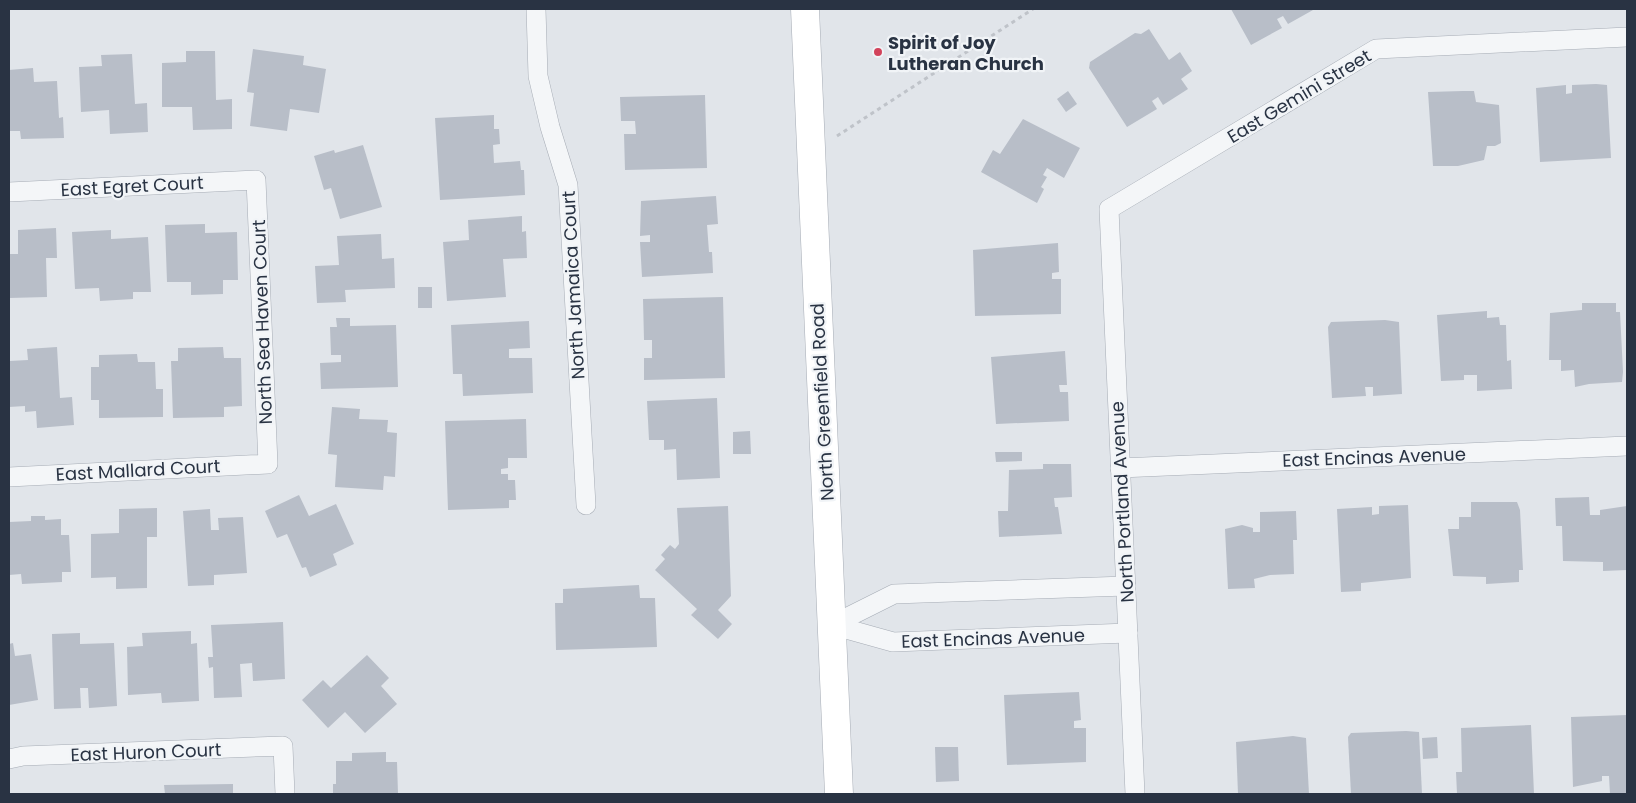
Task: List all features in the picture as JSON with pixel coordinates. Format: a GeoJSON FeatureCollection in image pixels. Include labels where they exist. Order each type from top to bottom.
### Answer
{"type":"FeatureCollection","features":[{"type":"Feature","properties":{"kind":"main road","name":"North Greenfield Road"},"geometry":{"type":"LineString","coordinates":[[805,9],[839,794]]}},
{"type":"Feature","properties":{"kind":"street","name":"North Jamaica Court"},"geometry":{"type":"LineString","coordinates":[[536,9],[538,76],[550,126],[568,186],[586,505]]}},
{"type":"Feature","properties":{"kind":"street","name":"East Gemini Street"},"geometry":{"type":"LineString","coordinates":[[1109,209],[1376,49],[1627,37]]}},
{"type":"Feature","properties":{"kind":"street","name":"East Egret Court"},"geometry":{"type":"LineString","coordinates":[[9,192],[256,180]]}},
{"type":"Feature","properties":{"kind":"street","name":"North Sea Haven Court"},"geometry":{"type":"LineString","coordinates":[[256,180],[268,464]]}},
{"type":"Feature","properties":{"kind":"street","name":"North Portland Avenue"},"geometry":{"type":"LineString","coordinates":[[1109,209],[1135,794]]}},
{"type":"Feature","properties":{"kind":"street","name":"East Encinas Avenue"},"geometry":{"type":"LineString","coordinates":[[1120,468],[1627,446]]}},
{"type":"Feature","properties":{"kind":"street","name":"East Mallard Court"},"geometry":{"type":"LineString","coordinates":[[9,477],[268,464]]}},
{"type":"Feature","properties":{"kind":"street"},"geometry":{"type":"LineString","coordinates":[[832,625],[894,594],[1126,586]]}},
{"type":"Feature","properties":{"kind":"street","name":"East Encinas Avenue"},"geometry":{"type":"LineString","coordinates":[[832,625],[893,642],[1128,633]]}},
{"type":"Feature","properties":{"kind":"street","name":"East Huron Court"},"geometry":{"type":"LineString","coordinates":[[9,759],[22,756],[283,746],[285,794]]}},
{"type":"Feature","properties":{"kind":"path"},"geometry":{"type":"LineString","coordinates":[[810,153],[1033,9]]}},
{"type":"Feature","properties":{"kind":"building"},"geometry":{"type":"Polygon","coordinates":[[[1231,9],[1313,10],[1288,24],[1283,16],[1277,19],[1282,28],[1251,45],[1231,9]]]}},
{"type":"Feature","properties":{"kind":"building"},"geometry":{"type":"Polygon","coordinates":[[[1149,29],[1169,60],[1180,52],[1192,71],[1181,79],[1188,89],[1163,105],[1158,97],[1152,101],[1157,109],[1127,127],[1089,68],[1090,62],[1135,33],[1141,34],[1149,29]]]}},
{"type":"Feature","properties":{"kind":"building"},"geometry":{"type":"Polygon","coordinates":[[[253,49],[304,56],[303,65],[326,69],[319,113],[290,109],[287,131],[250,126],[254,93],[247,92],[253,49]]]}},
{"type":"Feature","properties":{"kind":"building"},"geometry":{"type":"Polygon","coordinates":[[[186,51],[215,51],[216,100],[232,99],[232,129],[193,130],[192,107],[162,107],[162,63],[186,62],[186,51]]]}},
{"type":"Feature","properties":{"kind":"building"},"geometry":{"type":"Polygon","coordinates":[[[132,54],[135,104],[147,103],[148,132],[110,134],[109,110],[81,112],[79,67],[102,66],[101,55],[132,54]]]}},
{"type":"Feature","properties":{"kind":"building"},"geometry":{"type":"Polygon","coordinates":[[[33,68],[34,82],[57,81],[59,118],[63,117],[64,138],[21,139],[20,131],[9,131],[9,70],[33,68]]]}},
{"type":"Feature","properties":{"kind":"building"},"geometry":{"type":"Polygon","coordinates":[[[1566,85],[1566,94],[1572,93],[1572,85],[1607,85],[1611,158],[1540,162],[1536,88],[1566,85]]]}},
{"type":"Feature","properties":{"kind":"building"},"geometry":{"type":"Polygon","coordinates":[[[1068,91],[1077,104],[1066,112],[1057,99],[1068,91]]]}},
{"type":"Feature","properties":{"kind":"building"},"geometry":{"type":"Polygon","coordinates":[[[1474,91],[1476,102],[1499,105],[1501,143],[1495,146],[1487,146],[1484,160],[1458,166],[1433,166],[1428,92],[1474,91]]]}},
{"type":"Feature","properties":{"kind":"building"},"geometry":{"type":"Polygon","coordinates":[[[705,95],[707,168],[625,170],[624,134],[636,134],[635,121],[621,121],[620,97],[705,95]]]}},
{"type":"Feature","properties":{"kind":"building"},"geometry":{"type":"Polygon","coordinates":[[[494,115],[494,129],[499,129],[500,144],[493,145],[494,163],[520,161],[521,170],[524,170],[525,195],[440,200],[435,118],[494,115]]]}},
{"type":"Feature","properties":{"kind":"building"},"geometry":{"type":"Polygon","coordinates":[[[1023,119],[1080,148],[1064,178],[1047,168],[1043,175],[1047,177],[1041,187],[1044,189],[1037,203],[981,172],[993,150],[1000,154],[1023,119]]]}},
{"type":"Feature","properties":{"kind":"building"},"geometry":{"type":"Polygon","coordinates":[[[363,145],[382,207],[340,219],[331,188],[324,190],[314,156],[334,150],[335,153],[363,145]]]}},
{"type":"Feature","properties":{"kind":"building"},"geometry":{"type":"Polygon","coordinates":[[[716,196],[718,224],[707,225],[709,252],[712,252],[713,273],[642,277],[640,242],[650,242],[650,235],[640,236],[641,201],[716,196]]]}},
{"type":"Feature","properties":{"kind":"building"},"geometry":{"type":"Polygon","coordinates":[[[522,216],[522,232],[526,231],[527,258],[503,259],[506,297],[447,301],[443,242],[469,240],[468,220],[522,216]]]}},
{"type":"Feature","properties":{"kind":"building"},"geometry":{"type":"Polygon","coordinates":[[[205,224],[205,233],[237,232],[238,280],[223,280],[223,294],[191,295],[191,282],[167,282],[165,225],[205,224]]]}},
{"type":"Feature","properties":{"kind":"building"},"geometry":{"type":"Polygon","coordinates":[[[56,228],[57,258],[46,258],[47,297],[9,298],[9,254],[18,254],[18,230],[56,228]]]}},
{"type":"Feature","properties":{"kind":"building"},"geometry":{"type":"Polygon","coordinates":[[[111,230],[111,239],[148,237],[151,292],[133,292],[133,299],[100,301],[99,288],[75,289],[72,232],[111,230]]]}},
{"type":"Feature","properties":{"kind":"building"},"geometry":{"type":"Polygon","coordinates":[[[381,234],[382,259],[394,258],[395,288],[345,290],[346,302],[317,303],[315,266],[339,265],[337,236],[381,234]]]}},
{"type":"Feature","properties":{"kind":"building"},"geometry":{"type":"Polygon","coordinates":[[[1058,243],[1059,272],[1052,273],[1052,279],[1061,279],[1061,314],[975,316],[973,250],[1058,243]]]}},
{"type":"Feature","properties":{"kind":"building"},"geometry":{"type":"Polygon","coordinates":[[[418,287],[432,287],[432,308],[418,308],[418,287]]]}},
{"type":"Feature","properties":{"kind":"building"},"geometry":{"type":"Polygon","coordinates":[[[723,297],[725,378],[644,380],[644,358],[652,358],[652,340],[644,340],[643,299],[723,297]]]}},
{"type":"Feature","properties":{"kind":"building"},"geometry":{"type":"Polygon","coordinates":[[[1582,303],[1616,303],[1616,312],[1620,312],[1622,382],[1589,384],[1575,387],[1574,370],[1561,371],[1561,360],[1549,360],[1550,313],[1582,310],[1582,303]]]}},
{"type":"Feature","properties":{"kind":"building"},"geometry":{"type":"Polygon","coordinates":[[[1487,311],[1487,318],[1499,317],[1500,325],[1506,325],[1507,361],[1511,360],[1512,389],[1477,391],[1477,375],[1464,375],[1464,380],[1441,381],[1437,315],[1487,311]]]}},
{"type":"Feature","properties":{"kind":"building"},"geometry":{"type":"Polygon","coordinates":[[[336,318],[350,318],[350,326],[396,325],[398,387],[321,389],[320,363],[341,362],[341,355],[331,355],[330,327],[337,327],[336,318]]]}},
{"type":"Feature","properties":{"kind":"building"},"geometry":{"type":"Polygon","coordinates":[[[1385,320],[1399,322],[1402,394],[1373,396],[1373,387],[1365,387],[1366,396],[1332,398],[1328,327],[1331,322],[1385,320]]]}},
{"type":"Feature","properties":{"kind":"building"},"geometry":{"type":"Polygon","coordinates":[[[529,321],[530,348],[509,349],[509,358],[532,358],[533,393],[463,396],[462,374],[453,374],[451,325],[529,321]]]}},
{"type":"Feature","properties":{"kind":"building"},"geometry":{"type":"Polygon","coordinates":[[[57,347],[60,398],[72,397],[74,425],[37,428],[36,411],[25,412],[25,406],[9,407],[9,361],[28,360],[27,349],[57,347]]]}},
{"type":"Feature","properties":{"kind":"building"},"geometry":{"type":"Polygon","coordinates":[[[223,347],[224,358],[241,358],[242,406],[224,407],[224,417],[173,418],[171,361],[178,361],[178,348],[223,347]]]}},
{"type":"Feature","properties":{"kind":"building"},"geometry":{"type":"Polygon","coordinates":[[[1065,351],[1067,385],[1059,385],[1060,392],[1068,392],[1069,421],[996,424],[991,357],[1065,351]]]}},
{"type":"Feature","properties":{"kind":"building"},"geometry":{"type":"Polygon","coordinates":[[[137,354],[138,362],[155,362],[156,389],[163,389],[163,417],[99,418],[99,400],[91,400],[91,367],[99,367],[99,355],[137,354]]]}},
{"type":"Feature","properties":{"kind":"building"},"geometry":{"type":"Polygon","coordinates":[[[717,398],[720,478],[677,480],[676,449],[664,450],[664,440],[649,440],[647,401],[717,398]]]}},
{"type":"Feature","properties":{"kind":"building"},"geometry":{"type":"Polygon","coordinates":[[[332,407],[360,409],[359,419],[388,420],[387,432],[397,433],[395,477],[384,476],[383,490],[335,487],[337,455],[328,454],[332,407]]]}},
{"type":"Feature","properties":{"kind":"building"},"geometry":{"type":"Polygon","coordinates":[[[526,419],[527,458],[508,458],[508,468],[501,469],[501,474],[508,474],[508,480],[515,480],[516,500],[509,500],[509,508],[448,510],[445,421],[526,419]]]}},
{"type":"Feature","properties":{"kind":"building"},"geometry":{"type":"Polygon","coordinates":[[[750,431],[751,454],[733,454],[733,432],[750,431]]]}},
{"type":"Feature","properties":{"kind":"building"},"geometry":{"type":"Polygon","coordinates":[[[995,452],[1022,452],[1022,461],[996,462],[995,452]]]}},
{"type":"Feature","properties":{"kind":"building"},"geometry":{"type":"Polygon","coordinates":[[[1043,464],[1071,464],[1072,497],[1054,498],[1055,507],[1058,507],[1062,534],[999,537],[998,511],[1008,511],[1009,470],[1043,469],[1043,464]]]}},
{"type":"Feature","properties":{"kind":"building"},"geometry":{"type":"Polygon","coordinates":[[[299,495],[309,516],[336,504],[354,544],[333,554],[337,565],[310,577],[306,567],[302,568],[287,534],[277,538],[265,511],[299,495]]]}},
{"type":"Feature","properties":{"kind":"building"},"geometry":{"type":"Polygon","coordinates":[[[1589,497],[1590,515],[1600,515],[1600,510],[1627,506],[1627,570],[1603,571],[1603,562],[1563,561],[1562,526],[1556,526],[1555,498],[1589,497]]]}},
{"type":"Feature","properties":{"kind":"building"},"geometry":{"type":"Polygon","coordinates":[[[1471,502],[1517,502],[1520,510],[1523,570],[1519,570],[1519,582],[1486,584],[1486,577],[1453,576],[1448,529],[1459,529],[1459,517],[1471,517],[1471,502]]]}},
{"type":"Feature","properties":{"kind":"building"},"geometry":{"type":"Polygon","coordinates":[[[1408,505],[1411,578],[1361,583],[1361,591],[1341,592],[1337,509],[1372,507],[1372,515],[1379,514],[1379,506],[1408,505]]]}},
{"type":"Feature","properties":{"kind":"building"},"geometry":{"type":"Polygon","coordinates":[[[728,506],[731,596],[718,610],[732,624],[718,639],[691,615],[697,609],[655,570],[665,559],[661,555],[670,545],[675,549],[679,544],[677,508],[728,506]]]}},
{"type":"Feature","properties":{"kind":"building"},"geometry":{"type":"Polygon","coordinates":[[[157,508],[157,537],[147,537],[147,588],[116,589],[116,577],[91,578],[91,534],[119,533],[119,509],[157,508]]]}},
{"type":"Feature","properties":{"kind":"building"},"geometry":{"type":"Polygon","coordinates":[[[210,509],[211,530],[219,530],[218,518],[243,517],[247,573],[214,575],[214,585],[188,586],[183,511],[210,509]]]}},
{"type":"Feature","properties":{"kind":"building"},"geometry":{"type":"Polygon","coordinates":[[[1296,511],[1297,540],[1293,540],[1294,574],[1270,575],[1254,579],[1255,588],[1228,589],[1225,529],[1242,525],[1253,528],[1253,532],[1260,532],[1260,512],[1296,511]]]}},
{"type":"Feature","properties":{"kind":"building"},"geometry":{"type":"Polygon","coordinates":[[[31,516],[45,516],[45,520],[61,519],[61,535],[69,535],[71,572],[62,572],[62,582],[22,584],[21,574],[9,575],[9,522],[31,521],[31,516]]]}},
{"type":"Feature","properties":{"kind":"building"},"geometry":{"type":"Polygon","coordinates":[[[639,585],[640,598],[655,598],[657,647],[556,650],[555,603],[563,603],[563,589],[639,585]]]}},
{"type":"Feature","properties":{"kind":"building"},"geometry":{"type":"Polygon","coordinates":[[[283,622],[285,679],[253,681],[252,663],[240,664],[242,697],[214,698],[213,667],[209,668],[208,657],[213,657],[211,625],[283,622]]]}},
{"type":"Feature","properties":{"kind":"building"},"geometry":{"type":"Polygon","coordinates":[[[191,631],[191,644],[197,643],[199,701],[162,703],[161,693],[128,695],[127,647],[143,646],[142,633],[191,631]]]}},
{"type":"Feature","properties":{"kind":"building"},"geometry":{"type":"Polygon","coordinates":[[[80,633],[80,644],[114,643],[117,706],[89,708],[88,688],[80,688],[81,708],[54,709],[52,634],[80,633]]]}},
{"type":"Feature","properties":{"kind":"building"},"geometry":{"type":"Polygon","coordinates":[[[13,643],[15,656],[31,654],[38,700],[9,705],[9,644],[13,643]]]}},
{"type":"Feature","properties":{"kind":"building"},"geometry":{"type":"Polygon","coordinates":[[[367,655],[389,678],[381,686],[397,704],[365,733],[345,712],[328,728],[302,700],[323,680],[331,688],[367,655]]]}},
{"type":"Feature","properties":{"kind":"building"},"geometry":{"type":"Polygon","coordinates":[[[1079,692],[1081,720],[1074,721],[1074,728],[1086,728],[1086,762],[1007,765],[1004,695],[1079,692]]]}},
{"type":"Feature","properties":{"kind":"building"},"geometry":{"type":"Polygon","coordinates":[[[1627,715],[1627,794],[1610,794],[1609,776],[1602,776],[1602,781],[1573,787],[1571,717],[1627,715]]]}},
{"type":"Feature","properties":{"kind":"building"},"geometry":{"type":"Polygon","coordinates":[[[1531,725],[1534,794],[1457,794],[1456,772],[1462,772],[1461,728],[1531,725]]]}},
{"type":"Feature","properties":{"kind":"building"},"geometry":{"type":"Polygon","coordinates":[[[1419,732],[1422,794],[1351,794],[1348,737],[1351,733],[1419,732]]]}},
{"type":"Feature","properties":{"kind":"building"},"geometry":{"type":"Polygon","coordinates":[[[1293,736],[1306,738],[1309,794],[1238,794],[1236,742],[1293,736]]]}},
{"type":"Feature","properties":{"kind":"building"},"geometry":{"type":"Polygon","coordinates":[[[1437,737],[1438,758],[1423,759],[1422,738],[1437,737]]]}},
{"type":"Feature","properties":{"kind":"building"},"geometry":{"type":"Polygon","coordinates":[[[935,747],[958,747],[959,781],[936,782],[935,747]]]}},
{"type":"Feature","properties":{"kind":"building"},"geometry":{"type":"Polygon","coordinates":[[[386,752],[386,762],[397,762],[398,794],[333,794],[333,784],[336,784],[336,761],[352,761],[352,753],[386,752]]]}},
{"type":"Feature","properties":{"kind":"building"},"geometry":{"type":"Polygon","coordinates":[[[233,784],[233,794],[165,794],[164,785],[233,784]]]}},
{"type":"Feature","properties":{"kind":"place","name":"Spirit of Joy Lutheran Church"},"geometry":{"type":"Point","coordinates":[878,52]}}]}
